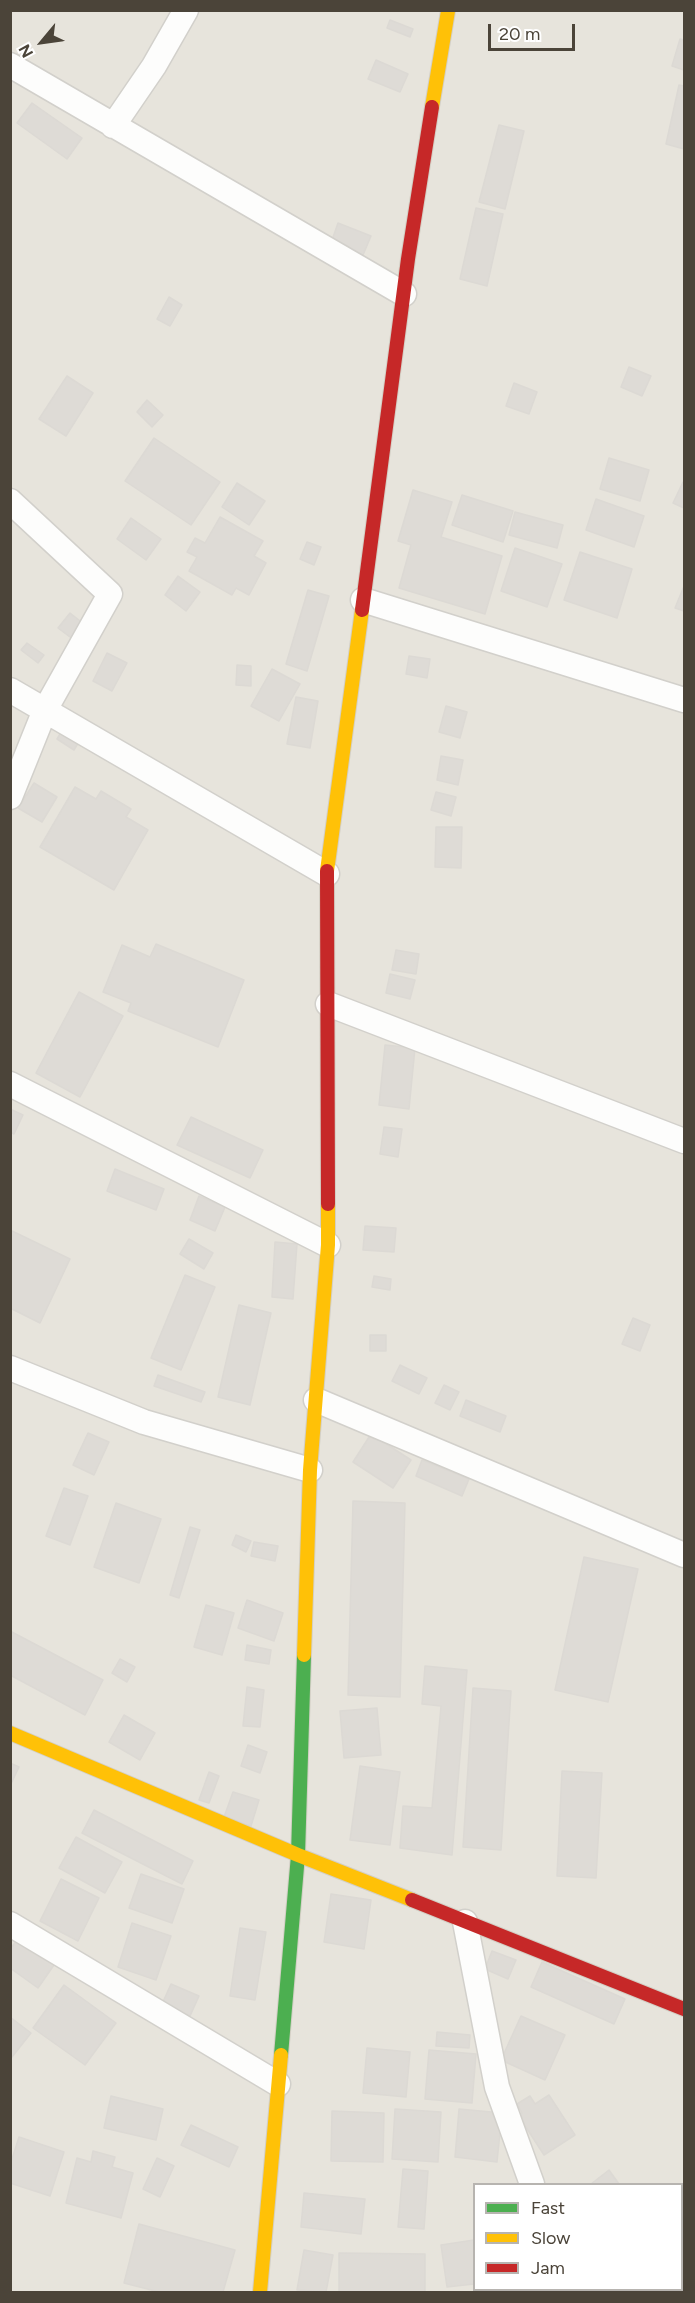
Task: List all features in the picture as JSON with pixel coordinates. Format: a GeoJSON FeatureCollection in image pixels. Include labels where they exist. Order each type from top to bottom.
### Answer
{"type":"FeatureCollection","features":[{"type":"Feature","properties":{"kind":"street"},"geometry":{"type":"LineString","coordinates":[[113,126],[154,66],[186,10]]}},
{"type":"Feature","properties":{"kind":"street"},"geometry":{"type":"LineString","coordinates":[[260,2292],[298,1855],[310,1470],[328,1245],[327,874],[404,294],[448,10]]}},
{"type":"Feature","properties":{"kind":"street"},"geometry":{"type":"LineString","coordinates":[[10,65],[404,294]]}},
{"type":"Feature","properties":{"kind":"street"},"geometry":{"type":"LineString","coordinates":[[10,501],[110,594],[45,710],[10,797]]}},
{"type":"Feature","properties":{"kind":"street"},"geometry":{"type":"LineString","coordinates":[[363,600],[684,700]]}},
{"type":"Feature","properties":{"kind":"street"},"geometry":{"type":"LineString","coordinates":[[10,690],[327,874]]}},
{"type":"Feature","properties":{"kind":"street"},"geometry":{"type":"LineString","coordinates":[[328,1004],[684,1142]]}},
{"type":"Feature","properties":{"kind":"street"},"geometry":{"type":"LineString","coordinates":[[10,1084],[328,1245]]}},
{"type":"Feature","properties":{"kind":"street"},"geometry":{"type":"LineString","coordinates":[[10,1368],[144,1422],[310,1470]]}},
{"type":"Feature","properties":{"kind":"street"},"geometry":{"type":"LineString","coordinates":[[316,1400],[684,1555]]}},
{"type":"Feature","properties":{"kind":"street"},"geometry":{"type":"LineString","coordinates":[[10,1733],[298,1855],[684,2009]]}},
{"type":"Feature","properties":{"kind":"street"},"geometry":{"type":"LineString","coordinates":[[465,1922],[497,2087],[532,2183]]}},
{"type":"Feature","properties":{"kind":"street"},"geometry":{"type":"LineString","coordinates":[[10,1924],[278,2084]]}},
{"type":"Feature","properties":{"kind":"shaded area"},"geometry":{"type":"Polygon","coordinates":[[[11,11],[684,11],[684,2292],[11,2292],[11,11]]]}},
{"type":"Feature","properties":{"kind":"building"},"geometry":{"type":"Polygon","coordinates":[[[390,20],[413,29],[410,37],[387,28],[390,20]]]}},
{"type":"Feature","properties":{"kind":"building"},"geometry":{"type":"Polygon","coordinates":[[[680,39],[684,40],[684,70],[672,66],[680,39]]]}},
{"type":"Feature","properties":{"kind":"building"},"geometry":{"type":"Polygon","coordinates":[[[376,60],[408,74],[400,92],[368,79],[376,60]]]}},
{"type":"Feature","properties":{"kind":"building"},"geometry":{"type":"Polygon","coordinates":[[[679,85],[684,86],[684,149],[666,144],[679,85]]]}},
{"type":"Feature","properties":{"kind":"building"},"geometry":{"type":"Polygon","coordinates":[[[32,103],[82,138],[67,159],[17,123],[32,103]]]}},
{"type":"Feature","properties":{"kind":"building"},"geometry":{"type":"Polygon","coordinates":[[[499,125],[524,131],[505,209],[479,202],[499,125]]]}},
{"type":"Feature","properties":{"kind":"building"},"geometry":{"type":"Polygon","coordinates":[[[476,208],[503,214],[487,286],[460,279],[476,208]]]}},
{"type":"Feature","properties":{"kind":"building"},"geometry":{"type":"Polygon","coordinates":[[[338,223],[371,236],[363,255],[331,243],[338,223]]]}},
{"type":"Feature","properties":{"kind":"building"},"geometry":{"type":"Polygon","coordinates":[[[169,297],[182,305],[170,326],[157,319],[169,297]]]}},
{"type":"Feature","properties":{"kind":"building"},"geometry":{"type":"Polygon","coordinates":[[[629,367],[651,376],[642,396],[621,387],[629,367]]]}},
{"type":"Feature","properties":{"kind":"building"},"geometry":{"type":"Polygon","coordinates":[[[67,376],[93,393],[66,436],[39,419],[67,376]]]}},
{"type":"Feature","properties":{"kind":"building"},"geometry":{"type":"Polygon","coordinates":[[[514,383],[537,392],[529,414],[506,406],[514,383]]]}},
{"type":"Feature","properties":{"kind":"building"},"geometry":{"type":"Polygon","coordinates":[[[147,400],[163,415],[152,427],[137,412],[147,400]]]}},
{"type":"Feature","properties":{"kind":"building"},"geometry":{"type":"Polygon","coordinates":[[[154,438],[220,482],[191,525],[125,481],[154,438]]]}},
{"type":"Feature","properties":{"kind":"building"},"geometry":{"type":"Polygon","coordinates":[[[609,458],[649,470],[640,501],[600,489],[609,458]]]}},
{"type":"Feature","properties":{"kind":"building"},"geometry":{"type":"Polygon","coordinates":[[[237,483],[265,501],[249,525],[222,507],[237,483]]]}},
{"type":"Feature","properties":{"kind":"building"},"geometry":{"type":"Polygon","coordinates":[[[684,483],[684,508],[673,503],[684,483]]]}},
{"type":"Feature","properties":{"kind":"building"},"geometry":{"type":"Polygon","coordinates":[[[413,490],[452,502],[441,537],[502,556],[485,614],[399,588],[411,545],[398,541],[413,490]]]}},
{"type":"Feature","properties":{"kind":"building"},"geometry":{"type":"Polygon","coordinates":[[[462,495],[513,511],[503,542],[452,525],[462,495]]]}},
{"type":"Feature","properties":{"kind":"building"},"geometry":{"type":"Polygon","coordinates":[[[596,499],[644,516],[634,547],[586,530],[596,499]]]}},
{"type":"Feature","properties":{"kind":"building"},"geometry":{"type":"Polygon","coordinates":[[[515,512],[563,525],[557,548],[509,535],[515,512]]]}},
{"type":"Feature","properties":{"kind":"building"},"geometry":{"type":"Polygon","coordinates":[[[220,517],[263,541],[254,556],[266,563],[249,595],[236,588],[232,595],[189,571],[197,557],[187,552],[195,538],[205,543],[220,517]]]}},
{"type":"Feature","properties":{"kind":"building"},"geometry":{"type":"Polygon","coordinates":[[[131,518],[161,539],[146,560],[117,539],[131,518]]]}},
{"type":"Feature","properties":{"kind":"building"},"geometry":{"type":"Polygon","coordinates":[[[307,542],[321,547],[314,565],[300,559],[307,542]]]}},
{"type":"Feature","properties":{"kind":"building"},"geometry":{"type":"Polygon","coordinates":[[[515,548],[562,564],[547,607],[501,591],[515,548]]]}},
{"type":"Feature","properties":{"kind":"building"},"geometry":{"type":"Polygon","coordinates":[[[580,552],[632,569],[617,618],[564,600],[580,552]]]}},
{"type":"Feature","properties":{"kind":"building"},"geometry":{"type":"Polygon","coordinates":[[[178,576],[200,592],[186,611],[165,595],[178,576]]]}},
{"type":"Feature","properties":{"kind":"building"},"geometry":{"type":"Polygon","coordinates":[[[684,586],[684,611],[675,608],[684,586]]]}},
{"type":"Feature","properties":{"kind":"building"},"geometry":{"type":"Polygon","coordinates":[[[308,590],[329,596],[307,671],[286,664],[308,590]]]}},
{"type":"Feature","properties":{"kind":"building"},"geometry":{"type":"Polygon","coordinates":[[[70,613],[89,628],[78,643],[58,628],[70,613]]]}},
{"type":"Feature","properties":{"kind":"building"},"geometry":{"type":"Polygon","coordinates":[[[27,643],[44,655],[38,663],[21,650],[27,643]]]}},
{"type":"Feature","properties":{"kind":"building"},"geometry":{"type":"Polygon","coordinates":[[[107,653],[127,663],[112,691],[93,681],[107,653]]]}},
{"type":"Feature","properties":{"kind":"building"},"geometry":{"type":"Polygon","coordinates":[[[409,656],[430,659],[427,678],[406,674],[409,656]]]}},
{"type":"Feature","properties":{"kind":"building"},"geometry":{"type":"Polygon","coordinates":[[[237,665],[251,666],[251,686],[236,685],[237,665]]]}},
{"type":"Feature","properties":{"kind":"building"},"geometry":{"type":"Polygon","coordinates":[[[272,669],[300,684],[279,721],[251,706],[272,669]]]}},
{"type":"Feature","properties":{"kind":"building"},"geometry":{"type":"Polygon","coordinates":[[[296,697],[318,701],[310,748],[287,744],[296,697]]]}},
{"type":"Feature","properties":{"kind":"building"},"geometry":{"type":"Polygon","coordinates":[[[446,706],[467,712],[460,738],[439,732],[446,706]]]}},
{"type":"Feature","properties":{"kind":"building"},"geometry":{"type":"Polygon","coordinates":[[[66,724],[83,735],[74,750],[57,739],[66,724]]]}},
{"type":"Feature","properties":{"kind":"building"},"geometry":{"type":"Polygon","coordinates":[[[441,756],[463,760],[458,785],[437,780],[441,756]]]}},
{"type":"Feature","properties":{"kind":"building"},"geometry":{"type":"Polygon","coordinates":[[[34,783],[57,797],[42,822],[18,808],[34,783]]]}},
{"type":"Feature","properties":{"kind":"building"},"geometry":{"type":"Polygon","coordinates":[[[75,787],[96,799],[101,791],[131,809],[126,817],[148,830],[114,890],[40,847],[75,787]]]}},
{"type":"Feature","properties":{"kind":"building"},"geometry":{"type":"Polygon","coordinates":[[[436,792],[456,797],[451,816],[431,810],[436,792]]]}},
{"type":"Feature","properties":{"kind":"building"},"geometry":{"type":"Polygon","coordinates":[[[436,827],[462,827],[461,868],[435,867],[436,827]]]}},
{"type":"Feature","properties":{"kind":"building"},"geometry":{"type":"Polygon","coordinates":[[[156,944],[244,980],[218,1047],[128,1011],[131,1003],[103,992],[122,945],[150,957],[156,944]]]}},
{"type":"Feature","properties":{"kind":"building"},"geometry":{"type":"Polygon","coordinates":[[[396,950],[419,954],[416,974],[392,970],[396,950]]]}},
{"type":"Feature","properties":{"kind":"building"},"geometry":{"type":"Polygon","coordinates":[[[390,974],[415,980],[410,999],[386,993],[390,974]]]}},
{"type":"Feature","properties":{"kind":"building"},"geometry":{"type":"Polygon","coordinates":[[[79,992],[123,1016],[80,1097],[36,1073],[79,992]]]}},
{"type":"Feature","properties":{"kind":"building"},"geometry":{"type":"Polygon","coordinates":[[[385,1045],[415,1048],[409,1109],[379,1105],[385,1045]]]}},
{"type":"Feature","properties":{"kind":"building"},"geometry":{"type":"Polygon","coordinates":[[[10,1109],[23,1115],[14,1134],[10,1132],[10,1109]]]}},
{"type":"Feature","properties":{"kind":"building"},"geometry":{"type":"Polygon","coordinates":[[[191,1117],[263,1150],[250,1178],[177,1145],[191,1117]]]}},
{"type":"Feature","properties":{"kind":"building"},"geometry":{"type":"Polygon","coordinates":[[[384,1127],[402,1129],[398,1157],[380,1154],[384,1127]]]}},
{"type":"Feature","properties":{"kind":"building"},"geometry":{"type":"Polygon","coordinates":[[[115,1169],[164,1189],[156,1210],[107,1191],[115,1169]]]}},
{"type":"Feature","properties":{"kind":"building"},"geometry":{"type":"Polygon","coordinates":[[[199,1196],[225,1207],[215,1231],[190,1220],[199,1196]]]}},
{"type":"Feature","properties":{"kind":"building"},"geometry":{"type":"Polygon","coordinates":[[[365,1226],[396,1228],[394,1252],[363,1250],[365,1226]]]}},
{"type":"Feature","properties":{"kind":"building"},"geometry":{"type":"Polygon","coordinates":[[[10,1230],[70,1259],[40,1323],[10,1308],[10,1230]]]}},
{"type":"Feature","properties":{"kind":"building"},"geometry":{"type":"Polygon","coordinates":[[[189,1239],[213,1253],[204,1269],[180,1254],[189,1239]]]}},
{"type":"Feature","properties":{"kind":"building"},"geometry":{"type":"Polygon","coordinates":[[[275,1242],[297,1244],[293,1299],[272,1297],[275,1242]]]}},
{"type":"Feature","properties":{"kind":"building"},"geometry":{"type":"Polygon","coordinates":[[[185,1275],[215,1287],[181,1370],[151,1358],[185,1275]]]}},
{"type":"Feature","properties":{"kind":"building"},"geometry":{"type":"Polygon","coordinates":[[[374,1276],[391,1279],[390,1290],[372,1287],[374,1276]]]}},
{"type":"Feature","properties":{"kind":"building"},"geometry":{"type":"Polygon","coordinates":[[[239,1305],[271,1313],[250,1405],[218,1397],[239,1305]]]}},
{"type":"Feature","properties":{"kind":"building"},"geometry":{"type":"Polygon","coordinates":[[[633,1318],[650,1325],[640,1351],[622,1344],[633,1318]]]}},
{"type":"Feature","properties":{"kind":"building"},"geometry":{"type":"Polygon","coordinates":[[[370,1335],[386,1335],[386,1351],[370,1351],[370,1335]]]}},
{"type":"Feature","properties":{"kind":"building"},"geometry":{"type":"Polygon","coordinates":[[[400,1365],[427,1378],[419,1394],[392,1381],[400,1365]]]}},
{"type":"Feature","properties":{"kind":"building"},"geometry":{"type":"Polygon","coordinates":[[[158,1375],[205,1392],[201,1402],[154,1386],[158,1375]]]}},
{"type":"Feature","properties":{"kind":"building"},"geometry":{"type":"Polygon","coordinates":[[[444,1385],[459,1392],[450,1410],[435,1403],[444,1385]]]}},
{"type":"Feature","properties":{"kind":"building"},"geometry":{"type":"Polygon","coordinates":[[[466,1400],[506,1416],[500,1432],[460,1416],[466,1400]]]}},
{"type":"Feature","properties":{"kind":"building"},"geometry":{"type":"Polygon","coordinates":[[[88,1433],[109,1442],[94,1475],[73,1465],[88,1433]]]}},
{"type":"Feature","properties":{"kind":"building"},"geometry":{"type":"Polygon","coordinates":[[[371,1434],[411,1460],[393,1488],[353,1462],[371,1434]]]}},
{"type":"Feature","properties":{"kind":"building"},"geometry":{"type":"Polygon","coordinates":[[[422,1460],[469,1479],[462,1496],[416,1476],[422,1460]]]}},
{"type":"Feature","properties":{"kind":"building"},"geometry":{"type":"Polygon","coordinates":[[[64,1488],[88,1496],[70,1545],[46,1536],[64,1488]]]}},
{"type":"Feature","properties":{"kind":"building"},"geometry":{"type":"Polygon","coordinates":[[[353,1501],[405,1503],[400,1697],[348,1695],[353,1501]]]}},
{"type":"Feature","properties":{"kind":"building"},"geometry":{"type":"Polygon","coordinates":[[[116,1503],[161,1519],[139,1583],[94,1567],[116,1503]]]}},
{"type":"Feature","properties":{"kind":"building"},"geometry":{"type":"Polygon","coordinates":[[[190,1527],[200,1530],[179,1598],[170,1595],[190,1527]]]}},
{"type":"Feature","properties":{"kind":"building"},"geometry":{"type":"Polygon","coordinates":[[[236,1535],[251,1541],[246,1552],[232,1545],[236,1535]]]}},
{"type":"Feature","properties":{"kind":"building"},"geometry":{"type":"Polygon","coordinates":[[[254,1542],[278,1546],[275,1561],[251,1556],[254,1542]]]}},
{"type":"Feature","properties":{"kind":"building"},"geometry":{"type":"Polygon","coordinates":[[[584,1557],[638,1569],[608,1702],[555,1690],[584,1557]]]}},
{"type":"Feature","properties":{"kind":"building"},"geometry":{"type":"Polygon","coordinates":[[[247,1600],[283,1613],[274,1641],[238,1628],[247,1600]]]}},
{"type":"Feature","properties":{"kind":"building"},"geometry":{"type":"Polygon","coordinates":[[[206,1605],[234,1613],[222,1655],[194,1647],[206,1605]]]}},
{"type":"Feature","properties":{"kind":"building"},"geometry":{"type":"Polygon","coordinates":[[[10,1631],[103,1680],[85,1715],[10,1675],[10,1631]]]}},
{"type":"Feature","properties":{"kind":"building"},"geometry":{"type":"Polygon","coordinates":[[[247,1645],[271,1650],[269,1664],[245,1660],[247,1645]]]}},
{"type":"Feature","properties":{"kind":"building"},"geometry":{"type":"Polygon","coordinates":[[[120,1659],[135,1667],[127,1682],[112,1673],[120,1659]]]}},
{"type":"Feature","properties":{"kind":"building"},"geometry":{"type":"Polygon","coordinates":[[[425,1666],[467,1670],[452,1855],[400,1848],[403,1806],[432,1808],[441,1706],[422,1704],[425,1666]]]}},
{"type":"Feature","properties":{"kind":"building"},"geometry":{"type":"Polygon","coordinates":[[[247,1687],[264,1690],[260,1727],[243,1726],[247,1687]]]}},
{"type":"Feature","properties":{"kind":"building"},"geometry":{"type":"Polygon","coordinates":[[[473,1688],[511,1691],[501,1850],[463,1847],[473,1688]]]}},
{"type":"Feature","properties":{"kind":"building"},"geometry":{"type":"Polygon","coordinates":[[[377,1708],[381,1755],[344,1758],[340,1711],[377,1708]]]}},
{"type":"Feature","properties":{"kind":"building"},"geometry":{"type":"Polygon","coordinates":[[[124,1715],[155,1733],[140,1760],[109,1742],[124,1715]]]}},
{"type":"Feature","properties":{"kind":"building"},"geometry":{"type":"Polygon","coordinates":[[[248,1745],[267,1752],[260,1773],[241,1766],[248,1745]]]}},
{"type":"Feature","properties":{"kind":"building"},"geometry":{"type":"Polygon","coordinates":[[[10,1763],[19,1767],[10,1786],[10,1763]]]}},
{"type":"Feature","properties":{"kind":"building"},"geometry":{"type":"Polygon","coordinates":[[[360,1766],[400,1772],[390,1845],[350,1840],[360,1766]]]}},
{"type":"Feature","properties":{"kind":"building"},"geometry":{"type":"Polygon","coordinates":[[[562,1771],[602,1773],[596,1878],[557,1876],[562,1771]]]}},
{"type":"Feature","properties":{"kind":"building"},"geometry":{"type":"Polygon","coordinates":[[[209,1772],[219,1776],[209,1803],[199,1800],[209,1772]]]}},
{"type":"Feature","properties":{"kind":"building"},"geometry":{"type":"Polygon","coordinates":[[[233,1792],[259,1800],[251,1826],[224,1817],[233,1792]]]}},
{"type":"Feature","properties":{"kind":"building"},"geometry":{"type":"Polygon","coordinates":[[[94,1810],[193,1861],[182,1884],[82,1833],[94,1810]]]}},
{"type":"Feature","properties":{"kind":"building"},"geometry":{"type":"Polygon","coordinates":[[[76,1837],[122,1862],[105,1893],[59,1868],[76,1837]]]}},
{"type":"Feature","properties":{"kind":"building"},"geometry":{"type":"Polygon","coordinates":[[[141,1874],[184,1889],[172,1923],[129,1908],[141,1874]]]}},
{"type":"Feature","properties":{"kind":"building"},"geometry":{"type":"Polygon","coordinates":[[[61,1879],[99,1898],[78,1941],[40,1921],[61,1879]]]}},
{"type":"Feature","properties":{"kind":"building"},"geometry":{"type":"Polygon","coordinates":[[[331,1894],[371,1900],[364,1949],[324,1942],[331,1894]]]}},
{"type":"Feature","properties":{"kind":"building"},"geometry":{"type":"Polygon","coordinates":[[[132,1923],[171,1936],[156,1980],[118,1967],[132,1923]]]}},
{"type":"Feature","properties":{"kind":"building"},"geometry":{"type":"Polygon","coordinates":[[[240,1928],[266,1932],[255,2000],[230,1996],[240,1928]]]}},
{"type":"Feature","properties":{"kind":"building"},"geometry":{"type":"Polygon","coordinates":[[[18,1939],[54,1965],[38,1988],[10,1968],[10,1949],[18,1939]]]}},
{"type":"Feature","properties":{"kind":"building"},"geometry":{"type":"Polygon","coordinates":[[[492,1951],[516,1960],[508,1979],[485,1969],[492,1951]]]}},
{"type":"Feature","properties":{"kind":"building"},"geometry":{"type":"Polygon","coordinates":[[[542,1962],[625,1999],[614,2024],[531,1987],[542,1962]]]}},
{"type":"Feature","properties":{"kind":"building"},"geometry":{"type":"Polygon","coordinates":[[[171,1984],[199,1996],[190,2016],[162,2004],[171,1984]]]}},
{"type":"Feature","properties":{"kind":"building"},"geometry":{"type":"Polygon","coordinates":[[[64,1985],[116,2023],[85,2065],[33,2028],[64,1985]]]}},
{"type":"Feature","properties":{"kind":"building"},"geometry":{"type":"Polygon","coordinates":[[[521,2016],[565,2035],[545,2080],[501,2060],[521,2016]]]}},
{"type":"Feature","properties":{"kind":"building"},"geometry":{"type":"Polygon","coordinates":[[[10,2017],[31,2033],[12,2057],[10,2056],[10,2017]]]}},
{"type":"Feature","properties":{"kind":"building"},"geometry":{"type":"Polygon","coordinates":[[[437,2032],[470,2035],[469,2048],[436,2046],[437,2032]]]}},
{"type":"Feature","properties":{"kind":"building"},"geometry":{"type":"Polygon","coordinates":[[[367,2048],[410,2052],[406,2097],[363,2093],[367,2048]]]}},
{"type":"Feature","properties":{"kind":"building"},"geometry":{"type":"Polygon","coordinates":[[[429,2050],[476,2054],[472,2103],[425,2099],[429,2050]]]}},
{"type":"Feature","properties":{"kind":"building"},"geometry":{"type":"Polygon","coordinates":[[[549,2095],[575,2135],[544,2155],[518,2115],[522,2113],[517,2104],[530,2096],[535,2104],[549,2095]]]}},
{"type":"Feature","properties":{"kind":"building"},"geometry":{"type":"Polygon","coordinates":[[[111,2096],[163,2109],[156,2140],[104,2128],[111,2096]]]}},
{"type":"Feature","properties":{"kind":"building"},"geometry":{"type":"Polygon","coordinates":[[[395,2109],[441,2112],[438,2162],[392,2159],[395,2109]]]}},
{"type":"Feature","properties":{"kind":"building"},"geometry":{"type":"Polygon","coordinates":[[[459,2109],[502,2113],[497,2162],[455,2157],[459,2109]]]}},
{"type":"Feature","properties":{"kind":"building"},"geometry":{"type":"Polygon","coordinates":[[[332,2111],[384,2113],[383,2162],[331,2161],[332,2111]]]}},
{"type":"Feature","properties":{"kind":"building"},"geometry":{"type":"Polygon","coordinates":[[[191,2125],[238,2147],[229,2167],[181,2145],[191,2125]]]}},
{"type":"Feature","properties":{"kind":"building"},"geometry":{"type":"Polygon","coordinates":[[[19,2137],[64,2152],[50,2196],[10,2183],[10,2165],[19,2137]]]}},
{"type":"Feature","properties":{"kind":"building"},"geometry":{"type":"Polygon","coordinates":[[[93,2151],[115,2157],[112,2167],[133,2173],[121,2218],[66,2203],[77,2158],[91,2162],[93,2151]]]}},
{"type":"Feature","properties":{"kind":"building"},"geometry":{"type":"Polygon","coordinates":[[[157,2158],[174,2166],[160,2197],[143,2189],[157,2158]]]}},
{"type":"Feature","properties":{"kind":"building"},"geometry":{"type":"Polygon","coordinates":[[[403,2169],[428,2171],[424,2229],[398,2227],[403,2169]]]}},
{"type":"Feature","properties":{"kind":"building"},"geometry":{"type":"Polygon","coordinates":[[[609,2170],[618,2183],[592,2183],[609,2170]]]}},
{"type":"Feature","properties":{"kind":"building"},"geometry":{"type":"Polygon","coordinates":[[[304,2193],[365,2199],[361,2234],[301,2227],[304,2193]]]}},
{"type":"Feature","properties":{"kind":"building"},"geometry":{"type":"Polygon","coordinates":[[[139,2224],[235,2250],[223,2292],[159,2292],[124,2283],[139,2224]]]}},
{"type":"Feature","properties":{"kind":"building"},"geometry":{"type":"Polygon","coordinates":[[[473,2240],[473,2284],[447,2287],[441,2245],[473,2240]]]}},
{"type":"Feature","properties":{"kind":"building"},"geometry":{"type":"Polygon","coordinates":[[[304,2250],[333,2255],[326,2292],[297,2290],[304,2250]]]}},
{"type":"Feature","properties":{"kind":"building"},"geometry":{"type":"Polygon","coordinates":[[[339,2253],[425,2254],[425,2292],[339,2292],[339,2253]]]}},
{"type":"Feature","properties":{"kind":"building"},"geometry":{"type":"Polygon","coordinates":[[[644,2291],[668,2292],[645,2292],[644,2291]]]}},
{"type":"Feature","properties":{"kind":"traffic: fast"},"geometry":{"type":"LineString","coordinates":[[281,2055],[298,1855],[304,1655]]}},
{"type":"Feature","properties":{"kind":"traffic: slow"},"geometry":{"type":"LineString","coordinates":[[432,107],[448,11]]}},
{"type":"Feature","properties":{"kind":"traffic: slow"},"geometry":{"type":"LineString","coordinates":[[327,871],[362,610]]}},
{"type":"Feature","properties":{"kind":"traffic: slow"},"geometry":{"type":"LineString","coordinates":[[304,1655],[310,1470],[328,1245],[328,1204]]}},
{"type":"Feature","properties":{"kind":"traffic: slow"},"geometry":{"type":"LineString","coordinates":[[10,1733],[298,1855],[412,1900]]}},
{"type":"Feature","properties":{"kind":"traffic: slow"},"geometry":{"type":"LineString","coordinates":[[260,2292],[281,2055]]}},
{"type":"Feature","properties":{"kind":"traffic: jam"},"geometry":{"type":"LineString","coordinates":[[362,610],[408,259],[432,107]]}},
{"type":"Feature","properties":{"kind":"traffic: jam"},"geometry":{"type":"LineString","coordinates":[[327,871],[328,1204]]}},
{"type":"Feature","properties":{"kind":"traffic: jam"},"geometry":{"type":"LineString","coordinates":[[412,1900],[684,2009]]}}]}
